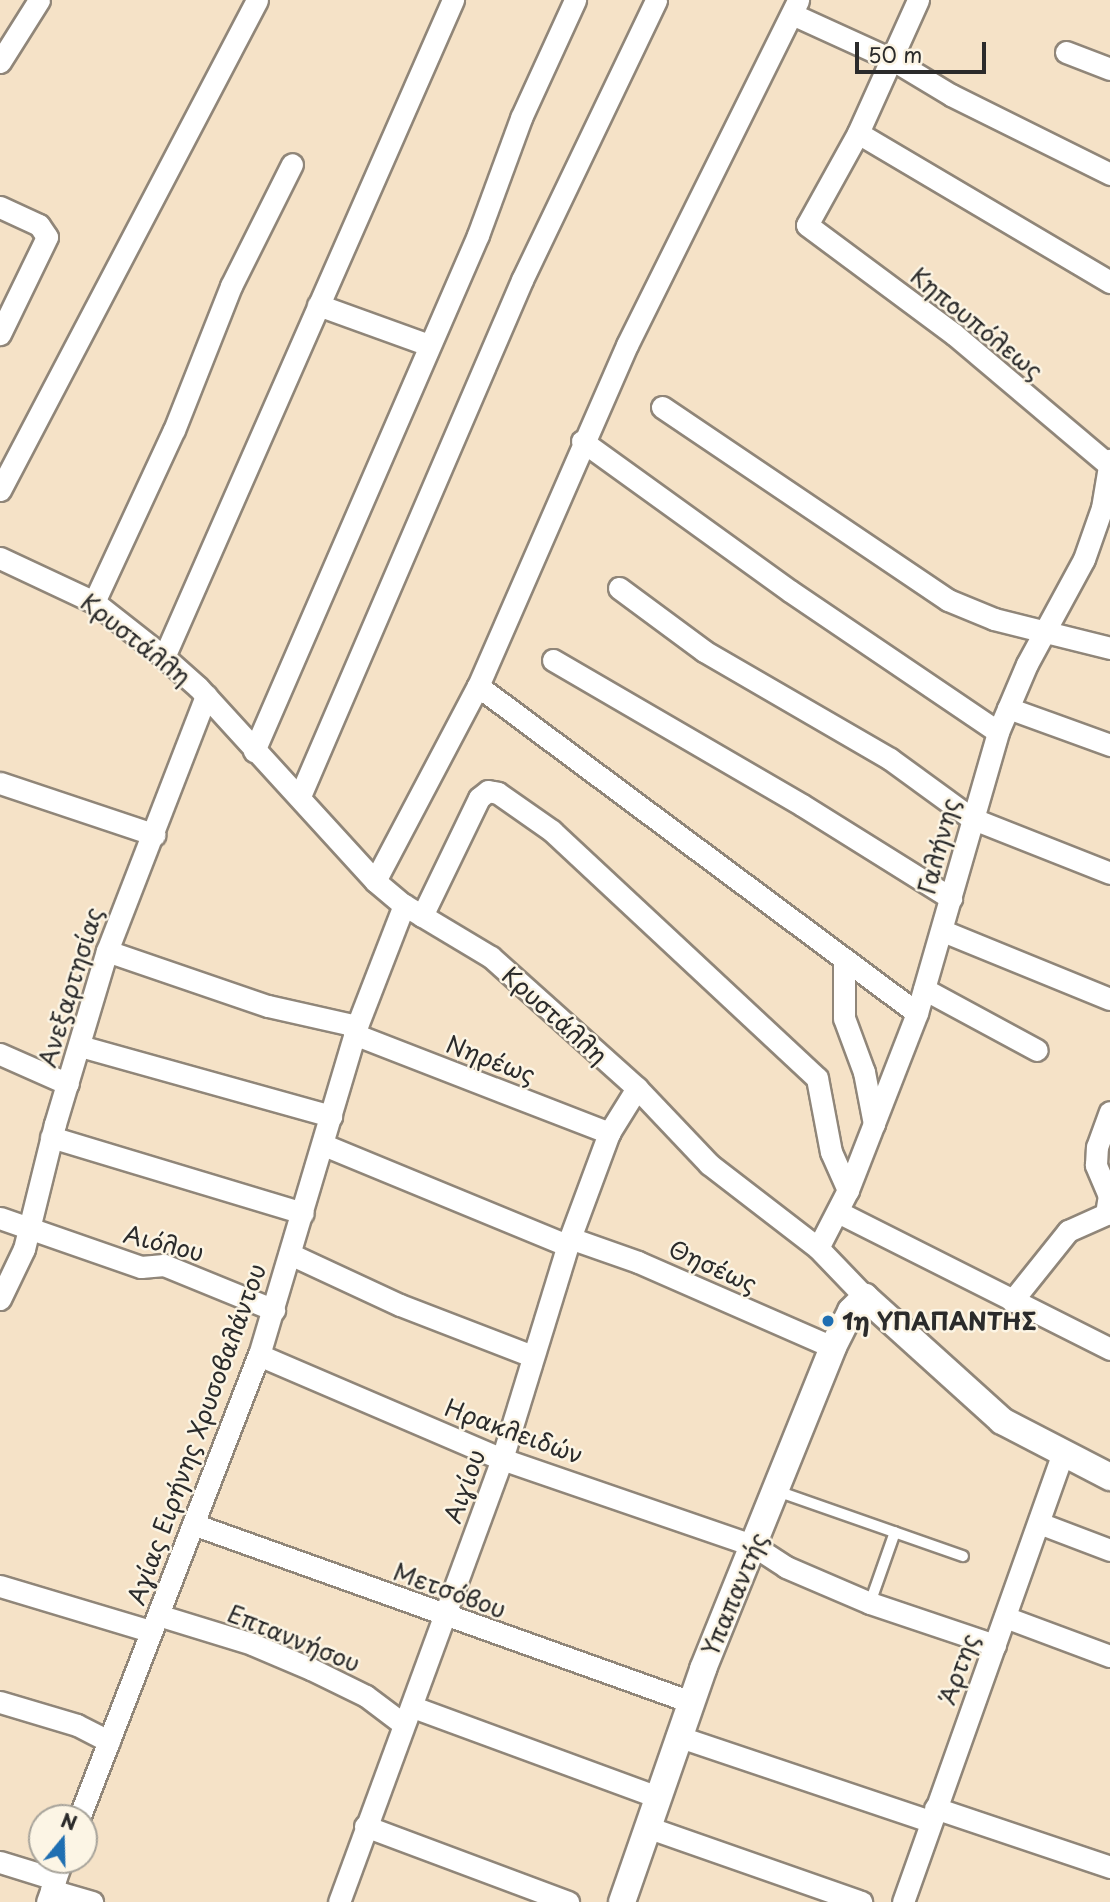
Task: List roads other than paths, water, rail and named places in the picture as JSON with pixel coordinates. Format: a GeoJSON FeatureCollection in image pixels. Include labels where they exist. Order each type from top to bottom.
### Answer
{"type":"FeatureCollection","features":[{"type":"Feature","properties":{"kind":"street"},"geometry":{"type":"LineString","coordinates":[[0,62],[39,0]]}},
{"type":"Feature","properties":{"kind":"street"},"geometry":{"type":"LineString","coordinates":[[0,490],[257,0]]}},
{"type":"Feature","properties":{"kind":"street"},"geometry":{"type":"LineString","coordinates":[[164,657],[453,0]]}},
{"type":"Feature","properties":{"kind":"street"},"geometry":{"type":"LineString","coordinates":[[254,751],[478,235],[521,118],[575,0]]}},
{"type":"Feature","properties":{"kind":"street"},"geometry":{"type":"LineString","coordinates":[[300,796],[522,280],[656,0]]}},
{"type":"Feature","properties":{"kind":"street"},"geometry":{"type":"LineString","coordinates":[[918,0],[858,133],[1110,282]]}},
{"type":"Feature","properties":{"kind":"street"},"geometry":{"type":"LineString","coordinates":[[375,881],[478,685],[542,545],[582,440],[795,7],[951,95],[1110,174]]}},
{"type":"Feature","properties":{"kind":"street"},"geometry":{"type":"LineString","coordinates":[[1066,52],[1110,69]]}},
{"type":"Feature","properties":{"kind":"street","name":"Κηπουπόλεως"},"geometry":{"type":"LineString","coordinates":[[858,133],[807,225],[955,335],[1109,464]]}},
{"type":"Feature","properties":{"kind":"street"},"geometry":{"type":"LineString","coordinates":[[94,602],[174,430],[231,286],[292,164]]}},
{"type":"Feature","properties":{"kind":"street"},"geometry":{"type":"LineString","coordinates":[[0,334],[47,237],[39,225],[3,215]]}},
{"type":"Feature","properties":{"kind":"street"},"geometry":{"type":"LineString","coordinates":[[318,305],[429,345]]}},
{"type":"Feature","properties":{"kind":"street"},"geometry":{"type":"LineString","coordinates":[[662,407],[948,600],[994,619],[1049,630],[1110,648]]}},
{"type":"Feature","properties":{"kind":"street"},"geometry":{"type":"LineString","coordinates":[[582,440],[790,591],[999,732]]}},
{"type":"Feature","properties":{"kind":"street","name":"Γαλήνης"},"geometry":{"type":"LineString","coordinates":[[818,1248],[848,1190],[917,1013],[943,931],[971,818],[999,732],[1027,664],[1049,630],[1084,559],[1102,508],[1109,464]]}},
{"type":"Feature","properties":{"kind":"street","name":"Κρυστάλλη"},"geometry":{"type":"LineString","coordinates":[[0,558],[94,602],[164,657],[206,696],[254,751],[300,796],[337,844],[375,881],[413,910],[491,957],[636,1088],[709,1164],[818,1248],[865,1297],[973,1399],[1002,1421],[1110,1477]]}},
{"type":"Feature","properties":{"kind":"street"},"geometry":{"type":"LineString","coordinates":[[620,587],[704,652],[870,746],[971,818],[1110,873]]}},
{"type":"Feature","properties":{"kind":"street"},"geometry":{"type":"LineString","coordinates":[[553,660],[802,805],[951,898]]}},
{"type":"Feature","properties":{"kind":"street"},"geometry":{"type":"LineString","coordinates":[[478,685],[917,1013]]}},
{"type":"Feature","properties":{"kind":"street","name":"Ανεξαρτησίας"},"geometry":{"type":"LineString","coordinates":[[0,1299],[17,1268],[51,1137],[107,951],[155,835],[206,696]]}},
{"type":"Feature","properties":{"kind":"street"},"geometry":{"type":"LineString","coordinates":[[1008,708],[1110,745]]}},
{"type":"Feature","properties":{"kind":"street"},"geometry":{"type":"LineString","coordinates":[[0,783],[155,835]]}},
{"type":"Feature","properties":{"kind":"street","name":"Αγίας Ειρήνης Χρυσοβαλάντου"},"geometry":{"type":"LineString","coordinates":[[84,1804],[259,1355],[324,1144],[355,1030],[413,910],[480,798],[488,791],[499,793],[552,831],[817,1078],[831,1152],[848,1190]]}},
{"type":"Feature","properties":{"kind":"street"},"geometry":{"type":"LineString","coordinates":[[943,931],[1110,999]]}},
{"type":"Feature","properties":{"kind":"street","name":"Νηρέως"},"geometry":{"type":"LineString","coordinates":[[107,951],[268,1006],[355,1030],[609,1133]]}},
{"type":"Feature","properties":{"kind":"street"},"geometry":{"type":"LineString","coordinates":[[844,959],[844,1018],[864,1072],[874,1124]]}},
{"type":"Feature","properties":{"kind":"street"},"geometry":{"type":"LineString","coordinates":[[924,989],[1037,1049]]}},
{"type":"Feature","properties":{"kind":"street"},"geometry":{"type":"LineString","coordinates":[[80,1046],[331,1116]]}},
{"type":"Feature","properties":{"kind":"street"},"geometry":{"type":"LineString","coordinates":[[0,1054],[68,1084]]}},
{"type":"Feature","properties":{"kind":"street","name":"Αιγίου"},"geometry":{"type":"LineString","coordinates":[[340,1902],[365,1826],[446,1616],[502,1459],[568,1241],[609,1133],[636,1088]]}},
{"type":"Feature","properties":{"kind":"street"},"geometry":{"type":"LineString","coordinates":[[1012,1301],[1068,1231],[1106,1214],[1109,1196],[1096,1166],[1097,1147],[1110,1112]]}},
{"type":"Feature","properties":{"kind":"street"},"geometry":{"type":"LineString","coordinates":[[51,1137],[303,1213]]}},
{"type":"Feature","properties":{"kind":"street","name":"Θησέως"},"geometry":{"type":"LineString","coordinates":[[324,1144],[568,1241],[638,1262],[833,1347]]}},
{"type":"Feature","properties":{"kind":"street"},"geometry":{"type":"LineString","coordinates":[[838,1212],[1110,1349]]}},
{"type":"Feature","properties":{"kind":"street","name":"Αιόλου"},"geometry":{"type":"LineString","coordinates":[[0,1218],[141,1267],[164,1265],[274,1310]]}},
{"type":"Feature","properties":{"kind":"street"},"geometry":{"type":"LineString","coordinates":[[290,1254],[400,1305],[532,1356]]}},
{"type":"Feature","properties":{"kind":"street","name":"Υπαπαντής"},"geometry":{"type":"LineString","coordinates":[[622,1902],[677,1736],[833,1347],[847,1316],[865,1297]]}},
{"type":"Feature","properties":{"kind":"street","name":"Ηρακλειδών"},"geometry":{"type":"LineString","coordinates":[[259,1355],[502,1459],[754,1546],[786,1567],[870,1603],[995,1645]]}},
{"type":"Feature","properties":{"kind":"street"},"geometry":{"type":"LineString","coordinates":[[512,1429],[536,1471]]}},
{"type":"Feature","properties":{"kind":"street","name":"Άρτης"},"geometry":{"type":"LineString","coordinates":[[908,1901],[933,1815],[1063,1454]]}},
{"type":"Feature","properties":{"kind":"street"},"geometry":{"type":"LineString","coordinates":[[1039,1523],[1110,1550]]}},
{"type":"Feature","properties":{"kind":"street","name":"Μετσόβου"},"geometry":{"type":"LineString","coordinates":[[193,1524],[691,1702]]}},
{"type":"Feature","properties":{"kind":"street","name":"Επταννήσου"},"geometry":{"type":"LineString","coordinates":[[0,1586],[154,1623],[252,1643],[408,1716],[657,1797]]}},
{"type":"Feature","properties":{"kind":"street"},"geometry":{"type":"LineString","coordinates":[[1005,1618],[1110,1656]]}},
{"type":"Feature","properties":{"kind":"street"},"geometry":{"type":"LineString","coordinates":[[0,1702],[77,1725],[109,1741]]}},
{"type":"Feature","properties":{"kind":"street"},"geometry":{"type":"LineString","coordinates":[[677,1736],[1110,1867]]}},
{"type":"Feature","properties":{"kind":"street"},"geometry":{"type":"LineString","coordinates":[[365,1826],[568,1902]]}},
{"type":"Feature","properties":{"kind":"street"},"geometry":{"type":"LineString","coordinates":[[648,1827],[861,1902]]}},
{"type":"Feature","properties":{"kind":"street"},"geometry":{"type":"LineString","coordinates":[[0,1862],[54,1883],[92,1902]]}},
{"type":"Feature","properties":{"kind":"lane"},"geometry":{"type":"LineString","coordinates":[[777,1491],[963,1556]]}},
{"type":"Feature","properties":{"kind":"lane"},"geometry":{"type":"LineString","coordinates":[[870,1603],[895,1532]]}},
{"type":"Feature","properties":{"kind":"place","name":"1η ΥΠΑΠΑΝΤΗΣ"},"geometry":{"type":"Point","coordinates":[828,1321]}}]}
